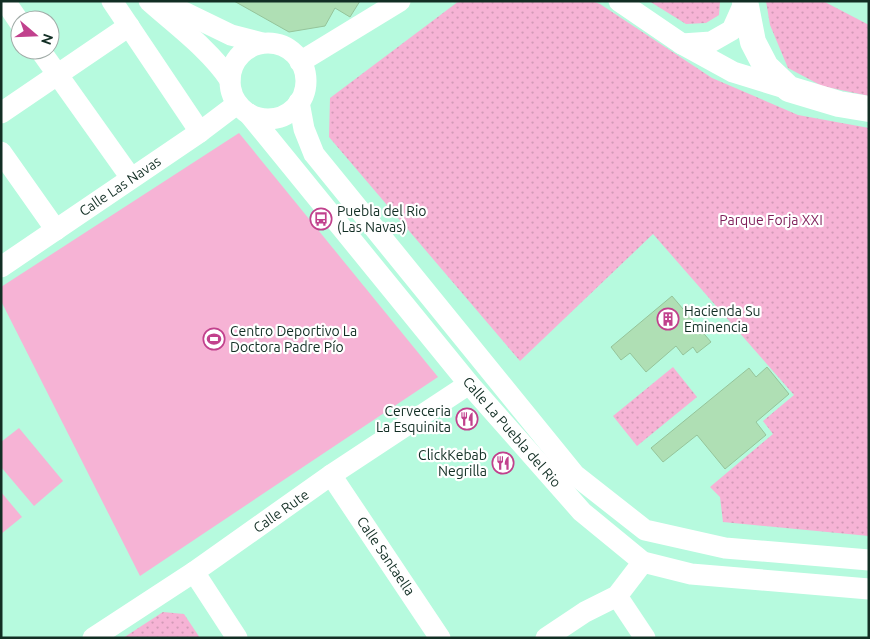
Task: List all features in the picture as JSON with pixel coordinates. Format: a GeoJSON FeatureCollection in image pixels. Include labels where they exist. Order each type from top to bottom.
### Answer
{"type":"FeatureCollection","features":[{"type":"Feature","properties":{"kind":"main road"},"geometry":{"type":"LineString","coordinates":[[745,1],[754,42],[766,67],[790,89],[839,104],[869,109]]}},
{"type":"Feature","properties":{"kind":"street"},"geometry":{"type":"LineString","coordinates":[[112,1],[200,132]]}},
{"type":"Feature","properties":{"kind":"street"},"geometry":{"type":"LineString","coordinates":[[149,1],[220,67],[230,80]]}},
{"type":"Feature","properties":{"kind":"street"},"geometry":{"type":"LineString","coordinates":[[161,1],[231,35],[262,44]]}},
{"type":"Feature","properties":{"kind":"street"},"geometry":{"type":"LineString","coordinates":[[300,62],[400,1]]}},
{"type":"Feature","properties":{"kind":"street"},"geometry":{"type":"LineString","coordinates":[[619,1],[682,44],[733,72],[790,89]]}},
{"type":"Feature","properties":{"kind":"street"},"geometry":{"type":"LineString","coordinates":[[682,44],[711,42],[732,30],[745,1]]}},
{"type":"Feature","properties":{"kind":"street"},"geometry":{"type":"LineString","coordinates":[[1,113],[129,26]]}},
{"type":"Feature","properties":{"kind":"street"},"geometry":{"type":"LineString","coordinates":[[273,43],[293,53],[300,62],[306,82],[299,102],[291,111],[271,119],[260,118],[243,109],[232,93],[230,80],[232,68],[239,56],[249,48],[262,44],[273,43]]}},
{"type":"Feature","properties":{"kind":"street"},"geometry":{"type":"LineString","coordinates":[[47,60],[131,178]]}},
{"type":"Feature","properties":{"kind":"street","name":"Calle La Puebla del Rio"},"geometry":{"type":"LineString","coordinates":[[299,102],[304,129],[314,154],[575,475],[645,530],[725,548],[869,560]]}},
{"type":"Feature","properties":{"kind":"street","name":"Calle Las Navas"},"geometry":{"type":"LineString","coordinates":[[1,267],[200,132],[243,109]]}},
{"type":"Feature","properties":{"kind":"street","name":"Calle La Puebla del Rio"},"geometry":{"type":"LineString","coordinates":[[243,109],[469,384],[582,512],[643,562],[691,574],[869,589]]}},
{"type":"Feature","properties":{"kind":"street"},"geometry":{"type":"LineString","coordinates":[[1,152],[56,230]]}},
{"type":"Feature","properties":{"kind":"street","name":"Calle Rute"},"geometry":{"type":"LineString","coordinates":[[93,638],[194,572],[331,475],[469,384]]}},
{"type":"Feature","properties":{"kind":"street","name":"Calle Santaella"},"geometry":{"type":"LineString","coordinates":[[331,475],[440,638]]}},
{"type":"Feature","properties":{"kind":"street"},"geometry":{"type":"LineString","coordinates":[[546,638],[585,612],[617,596],[643,562]]}},
{"type":"Feature","properties":{"kind":"street"},"geometry":{"type":"LineString","coordinates":[[194,572],[238,638]]}},
{"type":"Feature","properties":{"kind":"street"},"geometry":{"type":"LineString","coordinates":[[617,596],[645,638]]}},
{"type":"Feature","properties":{"kind":"green space","name":"Parque Forja XXI"},"geometry":{"type":"Polygon","coordinates":[[[459,1],[592,1],[600,4],[712,78],[798,115],[869,128],[869,536],[723,522],[720,497],[710,487],[773,434],[763,421],[794,395],[653,234],[520,361],[329,137],[330,98],[459,1]]]}},
{"type":"Feature","properties":{"kind":"green space"},"geometry":{"type":"Polygon","coordinates":[[[649,1],[720,1],[719,15],[706,23],[686,24],[649,1]]]}},
{"type":"Feature","properties":{"kind":"green space"},"geometry":{"type":"Polygon","coordinates":[[[766,1],[823,1],[869,25],[869,96],[822,86],[788,68],[770,25],[766,1]]]}},
{"type":"Feature","properties":{"kind":"green space","name":"Centro Deportivo La Doctora Padre Pío"},"geometry":{"type":"Polygon","coordinates":[[[239,133],[438,377],[140,576],[1,301],[1,287],[239,133]]]}},
{"type":"Feature","properties":{"kind":"green space"},"geometry":{"type":"Polygon","coordinates":[[[673,367],[697,397],[637,446],[613,416],[673,367]]]}},
{"type":"Feature","properties":{"kind":"green space"},"geometry":{"type":"Polygon","coordinates":[[[19,428],[63,481],[34,506],[1,467],[1,442],[19,428]]]}},
{"type":"Feature","properties":{"kind":"green space"},"geometry":{"type":"Polygon","coordinates":[[[1,492],[22,517],[1,534],[1,492]]]}},
{"type":"Feature","properties":{"kind":"green space"},"geometry":{"type":"Polygon","coordinates":[[[163,612],[184,614],[200,638],[123,638],[163,612]]]}},
{"type":"Feature","properties":{"kind":"building"},"geometry":{"type":"Polygon","coordinates":[[[234,1],[360,1],[350,17],[335,8],[325,26],[289,32],[234,1]]]}},
{"type":"Feature","properties":{"kind":"building","name":"Hacienda Su Eminencia"},"geometry":{"type":"Polygon","coordinates":[[[672,296],[711,342],[697,353],[693,347],[683,355],[676,346],[646,372],[630,353],[621,360],[611,347],[672,296]]]}},
{"type":"Feature","properties":{"kind":"building"},"geometry":{"type":"Polygon","coordinates":[[[767,367],[789,394],[756,422],[766,435],[725,469],[697,435],[663,462],[651,448],[749,368],[756,377],[767,367]]]}},
{"type":"Feature","properties":{"kind":"place","name":"Puebla del Rio (Las Navas)"},"geometry":{"type":"Point","coordinates":[321,219]}},
{"type":"Feature","properties":{"kind":"place","name":"Hacienda Su Eminencia"},"geometry":{"type":"Point","coordinates":[668,319]}},
{"type":"Feature","properties":{"kind":"place","name":"Centro Deportivo La Doctora Padre Pío"},"geometry":{"type":"Point","coordinates":[214,339]}},
{"type":"Feature","properties":{"kind":"place","name":"Cerveceria La Esquinita"},"geometry":{"type":"Point","coordinates":[467,419]}},
{"type":"Feature","properties":{"kind":"place","name":"ClickKebab Negrilla"},"geometry":{"type":"Point","coordinates":[503,463]}}]}
